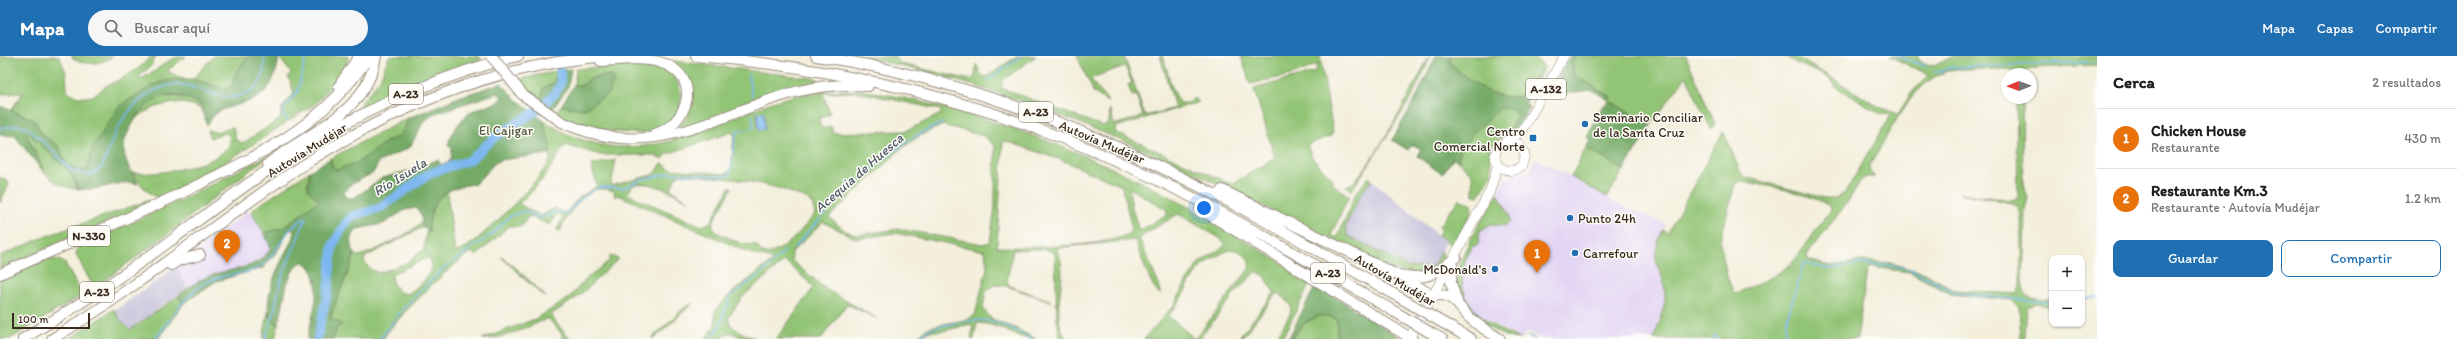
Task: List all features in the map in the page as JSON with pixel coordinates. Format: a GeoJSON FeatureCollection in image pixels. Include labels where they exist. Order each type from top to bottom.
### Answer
{"type":"FeatureCollection","features":[{"type":"Feature","properties":{"kind":"highway"},"geometry":{"type":"LineString","coordinates":[[230,169],[242,159],[295,126],[321,105],[340,85],[359,56]]}},
{"type":"Feature","properties":{"kind":"highway"},"geometry":{"type":"LineString","coordinates":[[492,56],[523,95],[562,122],[607,137],[637,140],[673,135],[709,124],[776,97],[819,86],[860,85],[926,98],[934,96]]}},
{"type":"Feature","properties":{"kind":"highway","name":"Autovía Mudéjar"},"geometry":{"type":"LineString","coordinates":[[23,339],[105,287],[243,188],[307,145],[377,107],[442,80],[518,56]]}},
{"type":"Feature","properties":{"kind":"highway","name":"Autovía Mudéjar"},"geometry":{"type":"LineString","coordinates":[[52,339],[120,295],[262,193],[328,150],[401,113],[471,85],[546,64],[609,56]]}},
{"type":"Feature","properties":{"kind":"highway","name":"Autovía Mudéjar"},"geometry":{"type":"LineString","coordinates":[[696,56],[764,63],[836,74],[934,96],[1049,133],[1159,181],[1266,237],[1442,339]]}},
{"type":"Feature","properties":{"kind":"highway","name":"Autovía Mudéjar"},"geometry":{"type":"LineString","coordinates":[[816,56],[893,70],[983,95],[1056,120],[1147,159],[1244,208],[1471,339]]}},
{"type":"Feature","properties":{"kind":"highway"},"geometry":{"type":"LineString","coordinates":[[243,188],[248,180],[284,151],[347,110],[363,91],[373,57]]}},
{"type":"Feature","properties":{"kind":"highway","name":"N-330"},"geometry":{"type":"LineString","coordinates":[[0,274],[158,205],[230,169],[290,136],[317,117],[344,90],[373,57]]}},
{"type":"Feature","properties":{"kind":"highway"},"geometry":{"type":"LineString","coordinates":[[594,57],[599,61],[638,59],[665,64],[678,74],[686,92],[684,111],[676,123],[667,129],[644,136],[607,137]]}},
{"type":"Feature","properties":{"kind":"highway"},"geometry":{"type":"LineString","coordinates":[[1147,159],[1158,160],[1172,166],[1395,274],[1433,296],[1445,295],[1457,302]]}},
{"type":"Feature","properties":{"kind":"highway"},"geometry":{"type":"LineString","coordinates":[[1159,181],[1168,190],[1410,338]]}},
{"type":"Feature","properties":{"kind":"highway"},"geometry":{"type":"LineString","coordinates":[[247,212],[261,199],[262,193]]}},
{"type":"Feature","properties":{"kind":"highway"},"geometry":{"type":"LineString","coordinates":[[120,295],[130,293],[177,261],[200,255]]}},
{"type":"Feature","properties":{"kind":"highway"},"geometry":{"type":"LineString","coordinates":[[1395,274],[1411,278],[1427,276],[1437,272],[1454,260]]}},
{"type":"Feature","properties":{"kind":"highway"},"geometry":{"type":"LineString","coordinates":[[1454,260],[1451,283],[1457,302],[1470,319],[1500,339]]}},
{"type":"Feature","properties":{"kind":"main road","name":"A-132"},"geometry":{"type":"LineString","coordinates":[[1410,338],[1454,260],[1490,191],[1498,164],[1496,158],[1497,150],[1518,135],[1528,123],[1564,56]]}},
{"type":"Feature","properties":{"kind":"main road","name":"A-132"},"geometry":{"type":"LineString","coordinates":[[1490,191],[1501,178],[1524,162],[1525,157],[1523,148],[1528,123]]}},
{"type":"Feature","properties":{"kind":"main road"},"geometry":{"type":"LineString","coordinates":[[1508,141],[1517,142],[1523,148]]}},
{"type":"Feature","properties":{"kind":"main road"},"geometry":{"type":"LineString","coordinates":[[1498,164],[1504,170],[1513,171]]}},
{"type":"Feature","properties":{"kind":"shaded area"},"geometry":{"type":"Polygon","coordinates":[[[1536,158],[1607,197],[1613,202],[1666,224],[1657,241],[1655,260],[1664,287],[1664,306],[1653,339],[1542,339],[1528,331],[1521,339],[1488,321],[1473,309],[1467,301],[1462,284],[1463,265],[1473,246],[1477,244],[1471,241],[1505,179],[1520,172],[1529,172],[1536,158]]]}},
{"type":"Feature","properties":{"kind":"shaded area"},"geometry":{"type":"Polygon","coordinates":[[[1372,180],[1446,242],[1432,267],[1408,266],[1348,236],[1345,227],[1361,194],[1372,180]]]}},
{"type":"Feature","properties":{"kind":"shaded area"},"geometry":{"type":"Polygon","coordinates":[[[245,210],[252,214],[264,233],[271,248],[270,251],[257,263],[214,275],[187,288],[176,264],[241,216],[245,210]]]}},
{"type":"Feature","properties":{"kind":"shaded area"},"geometry":{"type":"Polygon","coordinates":[[[177,266],[187,288],[129,330],[121,322],[115,310],[177,266]]]}},
{"type":"Feature","properties":{"kind":"green space"},"geometry":{"type":"Polygon","coordinates":[[[0,56],[59,56],[66,72],[67,91],[73,95],[89,97],[131,73],[153,56],[156,56],[151,66],[138,77],[139,79],[146,77],[172,59],[186,56],[167,71],[184,79],[160,82],[119,106],[88,162],[88,169],[78,170],[66,162],[60,148],[40,132],[36,122],[11,110],[23,93],[0,94],[0,56]]]}},
{"type":"Feature","properties":{"kind":"green space"},"geometry":{"type":"Polygon","coordinates":[[[71,56],[113,56],[98,63],[92,64],[81,62],[71,56]]]}},
{"type":"Feature","properties":{"kind":"green space"},"geometry":{"type":"Polygon","coordinates":[[[214,56],[250,56],[237,70],[230,88],[224,89],[193,79],[214,56]]]}},
{"type":"Feature","properties":{"kind":"green space"},"geometry":{"type":"Polygon","coordinates":[[[250,56],[278,56],[275,74],[269,87],[261,95],[252,100],[222,110],[214,116],[207,125],[200,104],[179,96],[161,97],[145,107],[138,115],[126,136],[124,142],[124,153],[138,184],[123,183],[93,189],[78,188],[70,172],[28,133],[26,135],[45,174],[15,136],[0,135],[0,106],[30,118],[36,122],[40,132],[60,148],[66,162],[74,169],[83,171],[88,169],[92,149],[119,106],[150,87],[169,80],[193,79],[224,89],[230,88],[237,70],[250,56]]]}},
{"type":"Feature","properties":{"kind":"green space"},"geometry":{"type":"Polygon","coordinates":[[[278,56],[348,56],[346,69],[315,104],[215,169],[161,198],[153,195],[144,188],[132,172],[156,173],[192,166],[208,161],[221,153],[229,145],[229,135],[225,133],[210,138],[208,130],[215,132],[233,127],[236,140],[243,143],[280,119],[282,108],[294,93],[288,76],[291,73],[278,56]]]}},
{"type":"Feature","properties":{"kind":"green space"},"geometry":{"type":"Polygon","coordinates":[[[389,56],[479,56],[481,60],[431,77],[359,110],[357,108],[380,79],[389,56]]]}},
{"type":"Feature","properties":{"kind":"green space"},"geometry":{"type":"Polygon","coordinates":[[[853,56],[894,56],[901,64],[971,80],[975,76],[976,64],[981,75],[987,77],[1017,56],[1036,56],[1003,80],[1001,88],[1102,126],[1109,123],[1110,109],[1114,125],[1143,116],[1136,95],[1132,96],[1128,85],[1132,83],[1125,66],[1091,78],[1108,102],[1094,93],[1077,56],[1124,56],[1145,116],[1175,108],[1160,56],[1163,56],[1172,88],[1180,103],[1188,103],[1194,98],[1199,102],[1116,127],[1115,132],[1229,183],[1234,183],[1275,158],[1254,89],[1315,72],[1318,64],[1295,74],[1250,84],[1241,56],[1320,56],[1333,132],[1331,136],[1307,145],[1313,159],[1333,179],[1331,183],[1349,196],[1331,235],[1337,238],[1356,193],[1369,177],[1372,180],[1361,194],[1345,227],[1348,236],[1408,267],[1432,267],[1441,251],[1443,256],[1441,265],[1423,274],[1410,274],[1386,267],[1212,181],[1096,130],[977,86],[915,69],[853,56]]]}},
{"type":"Feature","properties":{"kind":"green space"},"geometry":{"type":"Polygon","coordinates":[[[1429,56],[1431,56],[1412,97],[1352,190],[1346,186],[1355,181],[1366,168],[1391,128],[1429,56]]]}},
{"type":"Feature","properties":{"kind":"green space"},"geometry":{"type":"Polygon","coordinates":[[[1436,56],[1533,56],[1545,67],[1525,104],[1529,107],[1511,135],[1499,139],[1492,146],[1490,156],[1492,174],[1479,196],[1473,195],[1472,174],[1454,158],[1442,174],[1417,156],[1421,149],[1412,144],[1408,150],[1392,140],[1415,100],[1436,56]]]}},
{"type":"Feature","properties":{"kind":"green space"},"geometry":{"type":"Polygon","coordinates":[[[1436,56],[1451,56],[1450,62],[1474,83],[1495,94],[1505,97],[1516,97],[1525,94],[1540,69],[1542,71],[1525,104],[1529,107],[1515,132],[1508,135],[1517,114],[1510,108],[1501,108],[1481,125],[1467,141],[1459,155],[1459,162],[1453,158],[1442,174],[1417,156],[1421,149],[1412,144],[1408,150],[1392,140],[1415,100],[1436,56]]]}},
{"type":"Feature","properties":{"kind":"green space"},"geometry":{"type":"Polygon","coordinates":[[[1570,56],[1576,56],[1572,62],[1575,76],[1610,96],[1610,101],[1592,90],[1559,94],[1552,90],[1570,56]]]}},
{"type":"Feature","properties":{"kind":"green space"},"geometry":{"type":"Polygon","coordinates":[[[1576,56],[1686,56],[1715,124],[1711,129],[1686,76],[1651,125],[1610,101],[1610,96],[1574,76],[1572,62],[1576,56]]]}},
{"type":"Feature","properties":{"kind":"green space"},"geometry":{"type":"Polygon","coordinates":[[[1785,56],[1795,56],[1880,107],[1898,114],[1913,91],[1929,75],[1889,56],[1918,56],[1918,61],[1934,66],[1953,56],[2097,56],[2097,65],[2001,69],[1955,69],[1940,74],[1927,82],[1904,108],[1870,165],[1869,171],[1875,177],[1867,177],[1861,180],[1847,203],[1807,254],[1808,260],[1830,266],[1862,261],[1890,263],[1925,273],[1954,290],[2016,294],[2021,284],[2021,215],[2019,208],[2012,203],[1959,193],[2011,200],[2018,198],[2016,104],[2022,104],[2023,185],[2028,198],[2025,209],[2023,291],[2032,298],[2049,300],[2049,306],[2037,304],[2027,307],[2025,339],[2021,339],[2019,307],[2012,300],[1951,294],[1910,272],[1871,267],[1867,271],[1857,339],[1653,339],[1665,301],[1664,285],[1656,258],[1658,242],[1663,230],[1668,232],[1723,132],[1744,177],[1825,198],[1836,198],[1845,193],[1891,115],[1881,114],[1838,88],[1826,76],[1796,63],[1785,56]],[[1741,181],[1735,184],[1720,242],[1727,276],[1734,294],[1776,275],[1791,264],[1831,210],[1830,206],[1820,201],[1787,190],[1741,181]]]}},
{"type":"Feature","properties":{"kind":"green space"},"geometry":{"type":"Polygon","coordinates":[[[674,61],[819,79],[818,82],[782,90],[676,130],[689,112],[692,104],[692,97],[686,81],[674,64],[674,61]]]}},
{"type":"Feature","properties":{"kind":"green space"},"geometry":{"type":"Polygon","coordinates":[[[626,64],[642,64],[659,67],[673,76],[678,83],[681,98],[680,106],[671,121],[660,128],[647,132],[631,133],[597,128],[555,113],[561,106],[585,109],[609,93],[605,78],[602,76],[590,79],[583,85],[574,85],[576,69],[626,64]]]}},
{"type":"Feature","properties":{"kind":"green space"},"geometry":{"type":"Polygon","coordinates":[[[571,69],[568,87],[552,110],[537,100],[541,98],[543,88],[554,83],[558,71],[571,69]]]}},
{"type":"Feature","properties":{"kind":"green space"},"geometry":{"type":"Polygon","coordinates":[[[558,71],[554,83],[537,100],[516,80],[558,71]]]}},
{"type":"Feature","properties":{"kind":"green space"},"geometry":{"type":"Polygon","coordinates":[[[603,76],[613,77],[614,80],[609,93],[585,109],[561,106],[574,85],[583,85],[590,79],[603,76]]]}},
{"type":"Feature","properties":{"kind":"green space","name":"El Cajigar"},"geometry":{"type":"Polygon","coordinates":[[[501,83],[516,99],[544,121],[550,142],[549,154],[500,160],[494,164],[475,184],[455,188],[447,192],[440,197],[435,204],[432,211],[429,232],[422,225],[421,214],[416,208],[405,210],[383,224],[357,229],[351,238],[354,257],[332,312],[331,319],[342,324],[337,328],[333,339],[307,339],[316,300],[316,281],[313,272],[307,264],[302,262],[296,267],[288,281],[279,321],[276,323],[270,319],[268,309],[271,288],[274,277],[293,238],[294,229],[288,231],[278,250],[263,268],[216,281],[183,304],[178,296],[200,280],[215,274],[246,267],[260,260],[271,248],[264,233],[283,228],[319,200],[308,190],[310,171],[331,158],[332,166],[338,170],[356,163],[382,145],[400,136],[407,123],[406,119],[459,97],[501,83]],[[497,93],[433,114],[423,123],[410,147],[379,162],[373,173],[350,185],[344,193],[346,198],[354,198],[382,178],[426,166],[430,162],[438,160],[441,165],[451,160],[452,148],[448,146],[453,132],[460,122],[472,111],[499,102],[502,96],[497,93]]]}},
{"type":"Feature","properties":{"kind":"green space"},"geometry":{"type":"Polygon","coordinates":[[[860,90],[897,96],[934,105],[1011,128],[1049,142],[1121,172],[1175,199],[1214,222],[1311,281],[1282,339],[1276,339],[1290,314],[1291,306],[1285,298],[1277,293],[1241,339],[1238,339],[1274,293],[1265,276],[1256,271],[1237,291],[1199,339],[1195,339],[1144,339],[1174,305],[1185,284],[1199,263],[1226,245],[1218,237],[1178,214],[1139,238],[1159,285],[1160,294],[1149,278],[1135,240],[1056,248],[1060,258],[1062,270],[1059,318],[1061,329],[1067,339],[1060,338],[1057,320],[1055,256],[1054,253],[1046,249],[1013,250],[1007,281],[1010,286],[1051,301],[1006,286],[994,285],[986,291],[983,308],[990,318],[1017,329],[1036,339],[1021,336],[993,326],[977,323],[974,339],[971,339],[973,328],[971,324],[943,331],[929,331],[921,339],[916,339],[928,328],[968,319],[975,315],[987,268],[985,251],[895,233],[857,239],[823,222],[792,252],[792,261],[827,290],[876,318],[847,304],[821,339],[776,339],[814,287],[785,261],[743,296],[728,318],[729,322],[735,329],[756,339],[745,339],[730,332],[721,339],[706,339],[715,325],[715,311],[727,297],[772,261],[769,258],[752,254],[618,195],[615,197],[614,191],[598,189],[592,191],[580,200],[566,219],[560,231],[557,230],[563,217],[556,214],[550,225],[529,216],[521,227],[509,226],[476,256],[472,252],[463,258],[411,306],[389,330],[383,339],[333,339],[337,328],[331,319],[332,312],[354,257],[353,251],[357,256],[371,252],[412,230],[422,221],[423,227],[365,257],[364,262],[371,270],[380,273],[408,262],[424,249],[426,232],[429,232],[432,209],[438,200],[447,192],[455,252],[463,249],[475,241],[520,198],[534,183],[549,162],[550,151],[544,121],[575,137],[604,145],[631,147],[658,144],[685,136],[792,96],[826,92],[860,90]],[[858,92],[823,93],[830,114],[818,119],[822,129],[831,126],[833,133],[906,131],[941,114],[941,110],[858,92]],[[943,125],[919,136],[901,149],[829,217],[845,231],[856,235],[898,229],[983,244],[990,242],[995,207],[995,146],[984,136],[943,125]],[[732,132],[667,154],[663,159],[652,155],[600,155],[565,145],[544,178],[519,204],[541,216],[554,208],[565,213],[580,197],[597,186],[591,165],[616,160],[611,186],[655,174],[662,163],[670,169],[725,174],[731,170],[734,135],[732,132]],[[1003,140],[997,247],[1067,246],[1107,241],[1121,237],[1130,232],[1131,226],[1122,186],[1061,160],[1003,140]],[[680,174],[676,177],[671,189],[690,202],[662,188],[647,184],[633,185],[627,194],[702,226],[711,222],[730,186],[732,188],[712,224],[716,232],[742,244],[756,245],[762,253],[777,251],[784,246],[798,234],[815,214],[812,202],[795,194],[748,181],[680,174]],[[1129,188],[1132,208],[1139,231],[1167,214],[1166,209],[1129,188]],[[1231,250],[1222,253],[1209,262],[1195,275],[1181,299],[1168,316],[1195,339],[1249,269],[1249,262],[1247,258],[1239,251],[1231,250]],[[429,257],[392,274],[392,282],[399,292],[408,294],[423,282],[432,269],[429,257]]]}},
{"type":"Feature","properties":{"kind":"green space"},"geometry":{"type":"Polygon","coordinates":[[[160,96],[184,97],[200,104],[203,110],[186,104],[169,104],[152,109],[136,118],[150,101],[160,96]]]}},
{"type":"Feature","properties":{"kind":"green space"},"geometry":{"type":"Polygon","coordinates":[[[1610,101],[1651,125],[1624,170],[1586,148],[1591,139],[1587,137],[1602,107],[1610,101]]]}},
{"type":"Feature","properties":{"kind":"green space"},"geometry":{"type":"Polygon","coordinates":[[[406,119],[407,123],[400,136],[382,144],[354,164],[338,170],[332,166],[331,158],[406,119]]]}},
{"type":"Feature","properties":{"kind":"green space"},"geometry":{"type":"Polygon","coordinates":[[[28,133],[70,172],[77,188],[84,190],[69,188],[58,184],[51,179],[41,165],[33,146],[26,135],[28,133]]]}},
{"type":"Feature","properties":{"kind":"green space"},"geometry":{"type":"Polygon","coordinates":[[[1586,148],[1624,170],[1607,197],[1571,177],[1586,148]]]}},
{"type":"Feature","properties":{"kind":"green space"},"geometry":{"type":"Polygon","coordinates":[[[271,154],[161,239],[94,288],[76,255],[77,248],[183,199],[271,154]]]}},
{"type":"Feature","properties":{"kind":"green space"},"geometry":{"type":"Polygon","coordinates":[[[310,171],[307,186],[319,200],[283,228],[264,233],[252,214],[252,210],[310,171]]]}},
{"type":"Feature","properties":{"kind":"green space"},"geometry":{"type":"Polygon","coordinates":[[[0,177],[9,184],[0,203],[0,177]]]}},
{"type":"Feature","properties":{"kind":"green space"},"geometry":{"type":"Polygon","coordinates":[[[1498,193],[1509,214],[1510,221],[1505,226],[1491,224],[1480,231],[1478,245],[1473,246],[1465,263],[1462,278],[1464,291],[1470,304],[1479,315],[1505,332],[1521,339],[1504,336],[1483,323],[1465,306],[1457,290],[1459,266],[1464,253],[1498,193]]]}},
{"type":"Feature","properties":{"kind":"green space"},"geometry":{"type":"Polygon","coordinates":[[[1459,199],[1471,204],[1472,212],[1453,246],[1438,235],[1442,230],[1439,226],[1459,199]]]}},
{"type":"Feature","properties":{"kind":"green space"},"geometry":{"type":"Polygon","coordinates":[[[150,200],[147,205],[0,268],[0,256],[44,237],[150,200]]]}},
{"type":"Feature","properties":{"kind":"green space"},"geometry":{"type":"Polygon","coordinates":[[[610,255],[618,259],[579,296],[552,314],[553,319],[570,339],[562,339],[562,334],[548,318],[508,335],[482,339],[535,319],[568,299],[586,279],[609,261],[610,255]]]}},
{"type":"Feature","properties":{"kind":"green space"},"geometry":{"type":"Polygon","coordinates":[[[501,257],[513,265],[546,297],[541,294],[501,257]]]}},
{"type":"Feature","properties":{"kind":"green space"},"geometry":{"type":"Polygon","coordinates":[[[56,259],[65,263],[82,295],[10,339],[0,339],[0,280],[45,260],[56,259]]]}},
{"type":"Feature","properties":{"kind":"green space"},"geometry":{"type":"Polygon","coordinates":[[[1316,285],[1399,337],[1399,339],[1337,339],[1337,319],[1330,316],[1324,316],[1317,317],[1305,323],[1299,328],[1291,339],[1288,339],[1316,285]]]}},
{"type":"Feature","properties":{"kind":"green space"},"geometry":{"type":"Polygon","coordinates":[[[178,296],[183,304],[158,339],[69,339],[114,309],[121,321],[130,330],[178,296]]]}},
{"type":"Feature","properties":{"kind":"green space"},"geometry":{"type":"Polygon","coordinates":[[[693,303],[656,337],[651,339],[684,308],[693,303]]]}},
{"type":"Feature","properties":{"kind":"green space"},"geometry":{"type":"Polygon","coordinates":[[[268,312],[270,319],[276,323],[279,321],[275,339],[263,339],[268,312]]]}},
{"type":"Feature","properties":{"kind":"green space"},"geometry":{"type":"Polygon","coordinates":[[[1321,315],[1337,319],[1337,339],[1291,339],[1305,323],[1321,315]]]}},
{"type":"Feature","properties":{"kind":"water"},"geometry":{"type":"Polygon","coordinates":[[[764,112],[765,129],[758,130],[757,113],[764,112]]]}},
{"type":"Feature","properties":{"kind":"waterway"},"geometry":{"type":"LineString","coordinates":[[0,128],[19,125],[26,127],[44,142],[71,170],[91,175],[100,169],[115,134],[125,116],[145,96],[163,87],[175,85],[185,85],[227,97],[239,96],[251,91],[261,80],[264,66],[264,56]]}},
{"type":"Feature","properties":{"kind":"waterway"},"geometry":{"type":"LineString","coordinates":[[288,121],[283,116],[283,109],[298,91],[306,56]]}},
{"type":"Feature","properties":{"kind":"waterway","name":"Río Isuela"},"geometry":{"type":"LineString","coordinates":[[317,339],[328,291],[333,245],[345,224],[352,216],[380,208],[430,173],[470,160],[496,136],[538,110],[555,93],[561,83],[559,56]]}},
{"type":"Feature","properties":{"kind":"waterway","name":"Acequia de Huesca"},"geometry":{"type":"LineString","coordinates":[[987,81],[1021,56]]}},
{"type":"Feature","properties":{"kind":"waterway"},"geometry":{"type":"LineString","coordinates":[[1897,56],[1927,67]]}},
{"type":"Feature","properties":{"kind":"waterway"},"geometry":{"type":"LineString","coordinates":[[1934,71],[1938,72],[1952,67],[2097,62]]}},
{"type":"Feature","properties":{"kind":"waterway"},"geometry":{"type":"LineString","coordinates":[[748,74],[752,96]]}},
{"type":"Feature","properties":{"kind":"waterway"},"geometry":{"type":"LineString","coordinates":[[380,339],[405,306],[446,266],[492,234],[510,216],[524,211],[541,218],[557,211],[566,214],[580,200],[599,187],[623,188],[643,179],[671,173],[719,176],[730,175],[736,132],[754,128],[752,115]]}},
{"type":"Feature","properties":{"kind":"waterway","name":"Acequia de Huesca"},"geometry":{"type":"LineString","coordinates":[[794,248],[843,195],[883,159],[904,144],[943,123]]}},
{"type":"Feature","properties":{"kind":"waterway"},"geometry":{"type":"LineString","coordinates":[[155,339],[181,304],[196,289],[214,279],[250,271],[261,266],[273,254],[292,227],[306,218]]}},
{"type":"Feature","properties":{"kind":"waterway"},"geometry":{"type":"LineString","coordinates":[[265,339],[274,313],[280,282],[306,218]]}},
{"type":"Feature","properties":{"kind":"waterway","name":"Acequia de Huesca"},"geometry":{"type":"LineString","coordinates":[[711,339],[720,325],[730,297],[764,271],[785,251]]}},
{"type":"Feature","properties":{"kind":"waterway"},"geometry":{"type":"LineString","coordinates":[[1786,339],[1786,322],[1804,263],[1828,269],[1860,264],[1892,266],[1910,269],[1956,293],[2049,303]]}},
{"type":"Feature","properties":{"kind":"waterway"},"geometry":{"type":"LineString","coordinates":[[2085,299],[2097,297]]}},
{"type":"Feature","properties":{"kind":"waterway"},"geometry":{"type":"LineString","coordinates":[[918,339],[924,333],[933,328],[971,320],[998,323],[1031,339]]}},
{"type":"Feature","properties":{"kind":"waterway"},"geometry":{"type":"LineString","coordinates":[[1528,335],[1535,339]]}},
{"type":"Feature","properties":{"kind":"waterway"},"geometry":{"type":"LineString","coordinates":[[1713,339],[1715,335],[1717,339]]}},
{"type":"Feature","properties":{"kind":"place","name":"Seminario Conciliar de la Santa Cruz"},"geometry":{"type":"Point","coordinates":[1585,124]}},
{"type":"Feature","properties":{"kind":"place","name":"Centro Comercial Norte"},"geometry":{"type":"Point","coordinates":[1533,138]}},
{"type":"Feature","properties":{"kind":"place","name":"Punto 24h"},"geometry":{"type":"Point","coordinates":[1570,218]}},
{"type":"Feature","properties":{"kind":"place","name":"Carrefour"},"geometry":{"type":"Point","coordinates":[1575,253]}},
{"type":"Feature","properties":{"kind":"place","name":"Restaurante Km.3"},"geometry":{"type":"Point","coordinates":[227,263]}},
{"type":"Feature","properties":{"kind":"place","name":"McDonald's"},"geometry":{"type":"Point","coordinates":[1495,269]}},
{"type":"Feature","properties":{"kind":"place","name":"Chicken House"},"geometry":{"type":"Point","coordinates":[1537,273]}}]}
